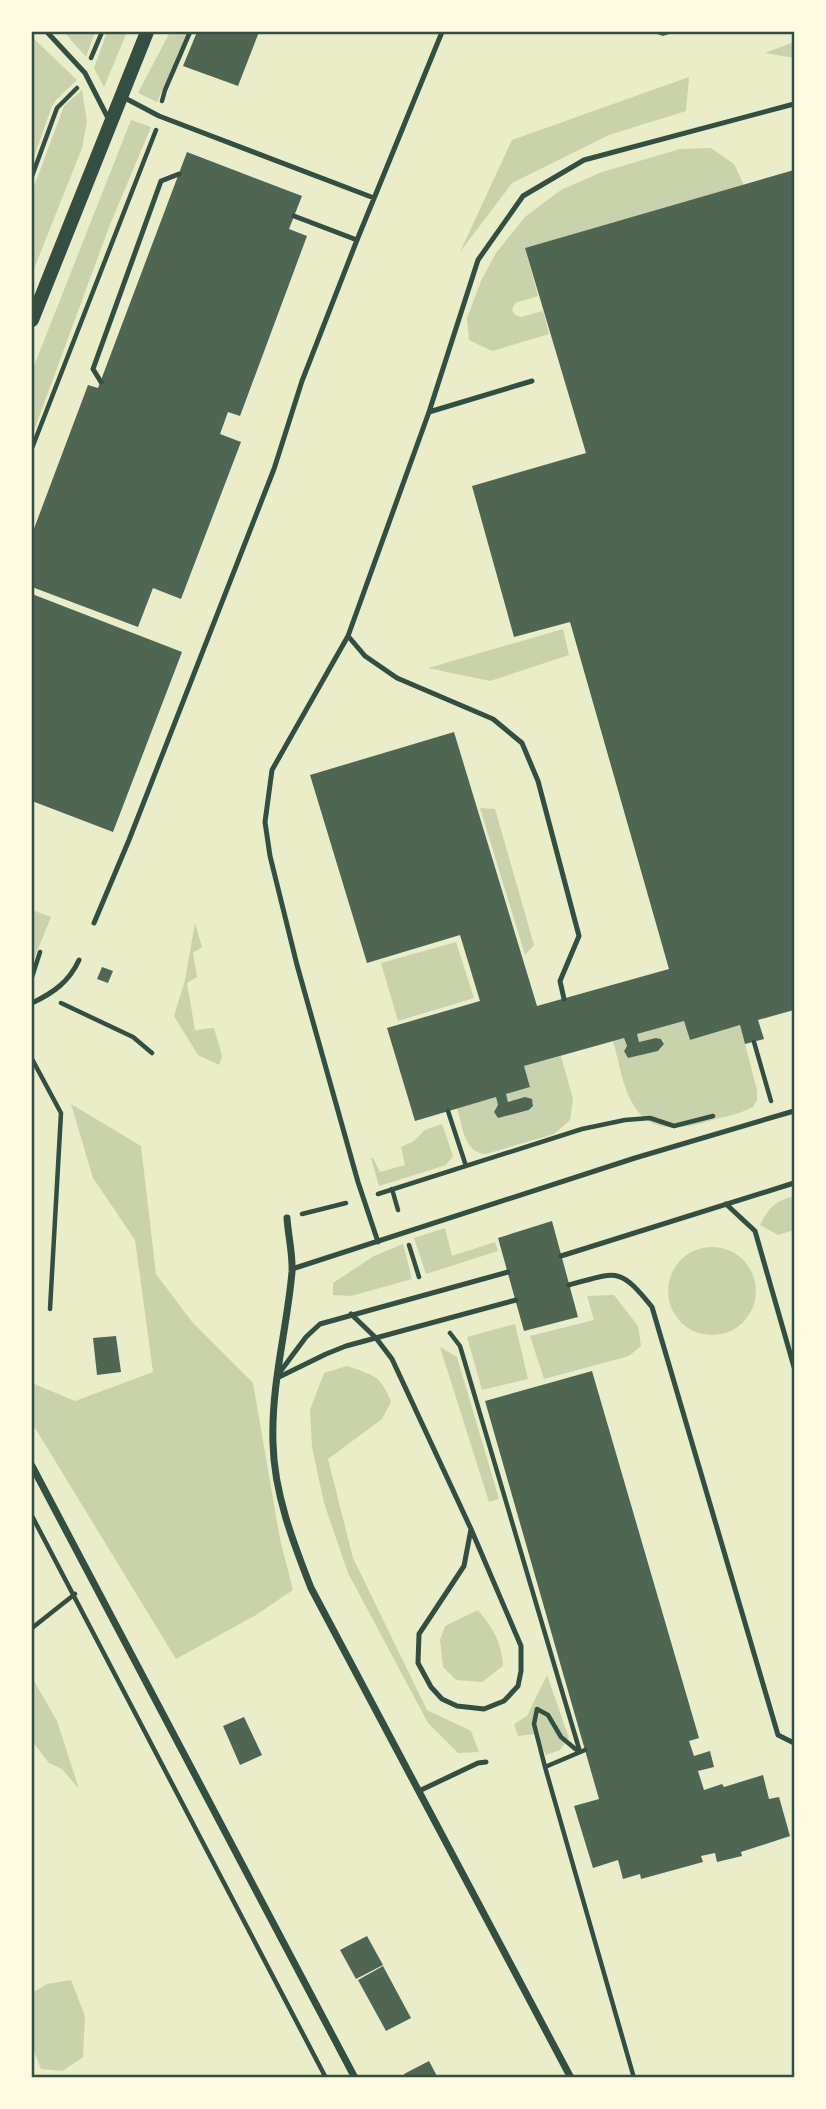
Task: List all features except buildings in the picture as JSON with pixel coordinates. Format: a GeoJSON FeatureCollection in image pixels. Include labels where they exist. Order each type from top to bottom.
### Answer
{"type":"FeatureCollection","features":[{"type":"Feature","properties":{"kind":"main road"},"geometry":{"type":"LineString","coordinates":[[32,320],[148,32]]}},
{"type":"Feature","properties":{"kind":"street"},"geometry":{"type":"LineString","coordinates":[[286,1218],[292,1269],[276,1378],[272,1445],[281,1499],[298,1554],[311,1588],[571,2077]]}},
{"type":"Feature","properties":{"kind":"street"},"geometry":{"type":"LineString","coordinates":[[32,1466],[212,1811],[355,2077]]}},
{"type":"Feature","properties":{"kind":"lane"},"geometry":{"type":"LineString","coordinates":[[47,32],[85,73],[110,121]]}},
{"type":"Feature","properties":{"kind":"lane"},"geometry":{"type":"LineString","coordinates":[[94,923],[260,504],[302,381],[357,240],[442,32]]}},
{"type":"Feature","properties":{"kind":"lane"},"geometry":{"type":"LineString","coordinates":[[121,96],[159,116],[374,198]]}},
{"type":"Feature","properties":{"kind":"lane"},"geometry":{"type":"LineString","coordinates":[[378,1242],[358,1182],[297,965],[270,856],[265,822],[272,770],[348,636],[429,412],[478,260],[523,197],[584,160],[794,104]]}},
{"type":"Feature","properties":{"kind":"lane"},"geometry":{"type":"LineString","coordinates":[[101,382],[93,369],[161,181],[179,174]]}},
{"type":"Feature","properties":{"kind":"lane"},"geometry":{"type":"LineString","coordinates":[[294,216],[357,240]]}},
{"type":"Feature","properties":{"kind":"lane"},"geometry":{"type":"LineString","coordinates":[[429,412],[532,381]]}},
{"type":"Feature","properties":{"kind":"lane"},"geometry":{"type":"LineString","coordinates":[[348,636],[365,656],[397,678],[493,719],[522,744],[538,781],[579,936],[560,981],[564,999]]}},
{"type":"Feature","properties":{"kind":"lane"},"geometry":{"type":"LineString","coordinates":[[32,1003],[68,979],[79,961]]}},
{"type":"Feature","properties":{"kind":"lane"},"geometry":{"type":"LineString","coordinates":[[292,1269],[635,1158],[794,1111]]}},
{"type":"Feature","properties":{"kind":"lane"},"geometry":{"type":"LineString","coordinates":[[561,1256],[794,1183]]}},
{"type":"Feature","properties":{"kind":"lane"},"geometry":{"type":"LineString","coordinates":[[726,1204],[755,1231],[794,1367]]}},
{"type":"Feature","properties":{"kind":"lane"},"geometry":{"type":"LineString","coordinates":[[276,1378],[320,1324],[508,1272]]}},
{"type":"Feature","properties":{"kind":"lane"},"geometry":{"type":"LineString","coordinates":[[569,1285],[611,1274],[631,1282],[652,1307],[778,1735],[794,1743]]}},
{"type":"Feature","properties":{"kind":"lane"},"geometry":{"type":"LineString","coordinates":[[276,1378],[326,1354],[516,1300]]}},
{"type":"Feature","properties":{"kind":"lane"},"geometry":{"type":"LineString","coordinates":[[351,1314],[376,1338],[392,1359],[471,1529],[521,1646],[521,1671],[517,1686],[504,1701],[484,1709],[457,1706],[442,1699],[431,1687],[418,1663],[419,1634],[464,1566],[471,1529]]}},
{"type":"Feature","properties":{"kind":"lane"},"geometry":{"type":"LineString","coordinates":[[419,1791],[478,1763],[486,1762]]}},
{"type":"Feature","properties":{"kind":"path"},"geometry":{"type":"LineString","coordinates":[[90,62],[102,32]]}},
{"type":"Feature","properties":{"kind":"path"},"geometry":{"type":"LineString","coordinates":[[32,448],[125,210],[159,116],[164,90],[190,32]]}},
{"type":"Feature","properties":{"kind":"path"},"geometry":{"type":"LineString","coordinates":[[32,176],[57,108],[80,85]]}},
{"type":"Feature","properties":{"kind":"path"},"geometry":{"type":"LineString","coordinates":[[32,977],[40,952]]}},
{"type":"Feature","properties":{"kind":"path"},"geometry":{"type":"LineString","coordinates":[[46,996],[133,1037],[152,1053]]}},
{"type":"Feature","properties":{"kind":"path"},"geometry":{"type":"LineString","coordinates":[[754,1042],[771,1101]]}},
{"type":"Feature","properties":{"kind":"path"},"geometry":{"type":"LineString","coordinates":[[32,1059],[61,1113],[50,1310]]}},
{"type":"Feature","properties":{"kind":"path"},"geometry":{"type":"LineString","coordinates":[[759,1104],[783,1098]]}},
{"type":"Feature","properties":{"kind":"path"},"geometry":{"type":"LineString","coordinates":[[449,1111],[466,1166]]}},
{"type":"Feature","properties":{"kind":"path"},"geometry":{"type":"LineString","coordinates":[[378,1194],[582,1129],[650,1118],[674,1126],[723,1114]]}},
{"type":"Feature","properties":{"kind":"path"},"geometry":{"type":"LineString","coordinates":[[392,1189],[398,1210]]}},
{"type":"Feature","properties":{"kind":"path"},"geometry":{"type":"LineString","coordinates":[[286,1218],[345,1203]]}},
{"type":"Feature","properties":{"kind":"path"},"geometry":{"type":"LineString","coordinates":[[408,1242],[419,1277]]}},
{"type":"Feature","properties":{"kind":"path"},"geometry":{"type":"LineString","coordinates":[[448,1331],[460,1346],[582,1751]]}},
{"type":"Feature","properties":{"kind":"path"},"geometry":{"type":"LineString","coordinates":[[32,1516],[326,2077]]}},
{"type":"Feature","properties":{"kind":"path"},"geometry":{"type":"LineString","coordinates":[[32,1628],[93,1580]]}},
{"type":"Feature","properties":{"kind":"path"},"geometry":{"type":"LineString","coordinates":[[582,1751],[561,1737],[548,1715],[537,1709],[534,1724],[545,1767],[634,2077]]}},
{"type":"Feature","properties":{"kind":"path"},"geometry":{"type":"LineString","coordinates":[[545,1767],[582,1751]]}},
{"type":"Feature","properties":{"kind":"green space"},"geometry":{"type":"Polygon","coordinates":[[[64,32],[95,32],[86,57],[64,32]]]}},
{"type":"Feature","properties":{"kind":"green space"},"geometry":{"type":"Polygon","coordinates":[[[107,32],[127,32],[104,87],[94,68],[107,32]]]}},
{"type":"Feature","properties":{"kind":"green space"},"geometry":{"type":"Polygon","coordinates":[[[170,32],[188,32],[157,102],[138,93],[170,32]]]}},
{"type":"Feature","properties":{"kind":"green space"},"geometry":{"type":"Polygon","coordinates":[[[32,37],[77,80],[52,106],[32,163],[32,37]]]}},
{"type":"Feature","properties":{"kind":"green space"},"geometry":{"type":"Polygon","coordinates":[[[794,42],[794,58],[765,53],[794,42]]]}},
{"type":"Feature","properties":{"kind":"green space"},"geometry":{"type":"Polygon","coordinates":[[[689,77],[686,111],[609,135],[512,183],[460,252],[512,140],[689,77]]]}},
{"type":"Feature","properties":{"kind":"green space"},"geometry":{"type":"Polygon","coordinates":[[[82,90],[87,122],[82,148],[32,274],[32,192],[64,106],[82,90]]]}},
{"type":"Feature","properties":{"kind":"green space"},"geometry":{"type":"Polygon","coordinates":[[[131,120],[151,127],[109,227],[32,436],[32,371],[131,120]]]}},
{"type":"Feature","properties":{"kind":"green space"},"geometry":{"type":"Polygon","coordinates":[[[711,148],[734,164],[744,185],[525,248],[538,296],[515,303],[512,310],[515,315],[521,317],[543,311],[549,334],[492,351],[469,340],[467,318],[481,281],[496,253],[525,217],[561,190],[602,172],[680,149],[711,148]]]}},
{"type":"Feature","properties":{"kind":"green space"},"geometry":{"type":"Polygon","coordinates":[[[563,629],[569,655],[490,681],[428,668],[563,629]]]}},
{"type":"Feature","properties":{"kind":"green space"},"geometry":{"type":"Polygon","coordinates":[[[480,808],[495,809],[534,945],[525,955],[480,808]]]}},
{"type":"Feature","properties":{"kind":"green space"},"geometry":{"type":"Polygon","coordinates":[[[32,910],[51,917],[32,964],[32,910]]]}},
{"type":"Feature","properties":{"kind":"green space"},"geometry":{"type":"Polygon","coordinates":[[[195,923],[202,947],[193,953],[197,977],[187,983],[195,1030],[214,1028],[222,1056],[219,1065],[198,1055],[174,1016],[185,980],[195,923]]]}},
{"type":"Feature","properties":{"kind":"green space"},"geometry":{"type":"Polygon","coordinates":[[[456,942],[474,998],[398,1021],[381,963],[456,942]]]}},
{"type":"Feature","properties":{"kind":"green space"},"geometry":{"type":"Polygon","coordinates":[[[684,1021],[690,1040],[740,1025],[757,1090],[757,1100],[753,1107],[682,1127],[660,1126],[649,1122],[641,1114],[626,1089],[613,1041],[624,1038],[627,1046],[624,1050],[628,1058],[658,1051],[664,1044],[663,1040],[657,1038],[639,1042],[637,1034],[684,1021]]]}},
{"type":"Feature","properties":{"kind":"green space"},"geometry":{"type":"Polygon","coordinates":[[[561,1056],[573,1099],[570,1120],[554,1134],[486,1154],[473,1149],[466,1138],[457,1108],[496,1097],[498,1105],[494,1112],[498,1118],[530,1110],[533,1106],[532,1099],[508,1102],[506,1094],[530,1087],[524,1066],[561,1056]]]}},
{"type":"Feature","properties":{"kind":"green space"},"geometry":{"type":"Polygon","coordinates":[[[71,1104],[141,1146],[156,1274],[193,1323],[253,1383],[280,1539],[293,1590],[256,1615],[176,1659],[32,1423],[32,1383],[75,1401],[153,1372],[135,1240],[93,1178],[71,1104]]]}},
{"type":"Feature","properties":{"kind":"green space"},"geometry":{"type":"Polygon","coordinates":[[[442,1124],[453,1156],[446,1165],[379,1186],[371,1158],[380,1172],[405,1165],[401,1147],[414,1141],[425,1130],[442,1124]]]}},
{"type":"Feature","properties":{"kind":"green space"},"geometry":{"type":"Polygon","coordinates":[[[794,1196],[794,1230],[778,1235],[760,1225],[774,1206],[794,1196]]]}},
{"type":"Feature","properties":{"kind":"green space"},"geometry":{"type":"Polygon","coordinates":[[[445,1228],[452,1256],[495,1242],[498,1251],[426,1274],[414,1238],[445,1228]]]}},
{"type":"Feature","properties":{"kind":"green space"},"geometry":{"type":"Polygon","coordinates":[[[403,1244],[412,1279],[351,1296],[333,1295],[333,1283],[374,1256],[403,1244]]]}},
{"type":"Feature","properties":{"kind":"green space"},"geometry":{"type":"Polygon","coordinates":[[[703,1247],[721,1247],[737,1254],[749,1266],[756,1282],[756,1300],[749,1316],[737,1328],[721,1335],[703,1335],[687,1328],[675,1316],[668,1300],[668,1282],[675,1266],[687,1254],[703,1247]]]}},
{"type":"Feature","properties":{"kind":"green space"},"geometry":{"type":"Polygon","coordinates":[[[614,1295],[638,1326],[641,1346],[629,1356],[544,1379],[530,1336],[594,1320],[587,1296],[614,1295]]]}},
{"type":"Feature","properties":{"kind":"green space"},"geometry":{"type":"Polygon","coordinates":[[[515,1324],[528,1379],[482,1390],[467,1337],[515,1324]]]}},
{"type":"Feature","properties":{"kind":"green space"},"geometry":{"type":"Polygon","coordinates":[[[440,1347],[457,1357],[499,1499],[489,1502],[440,1347]]]}},
{"type":"Feature","properties":{"kind":"green space"},"geometry":{"type":"Polygon","coordinates":[[[347,1366],[380,1381],[391,1402],[382,1419],[328,1459],[353,1558],[427,1710],[471,1731],[479,1752],[458,1753],[428,1723],[348,1573],[324,1503],[312,1447],[310,1410],[324,1373],[347,1366]]]}},
{"type":"Feature","properties":{"kind":"green space"},"geometry":{"type":"Polygon","coordinates":[[[478,1610],[496,1636],[503,1666],[482,1682],[456,1680],[443,1667],[440,1640],[445,1626],[478,1610]]]}},
{"type":"Feature","properties":{"kind":"green space"},"geometry":{"type":"Polygon","coordinates":[[[547,1675],[569,1738],[560,1750],[546,1755],[535,1734],[518,1736],[514,1724],[527,1716],[547,1675]]]}},
{"type":"Feature","properties":{"kind":"green space"},"geometry":{"type":"Polygon","coordinates":[[[33,1679],[57,1721],[79,1789],[62,1769],[49,1763],[32,1741],[33,1679]]]}},
{"type":"Feature","properties":{"kind":"green space"},"geometry":{"type":"Polygon","coordinates":[[[71,1980],[85,2016],[83,2057],[63,2071],[41,2069],[32,2047],[32,1993],[47,1984],[71,1980]]]}}]}
